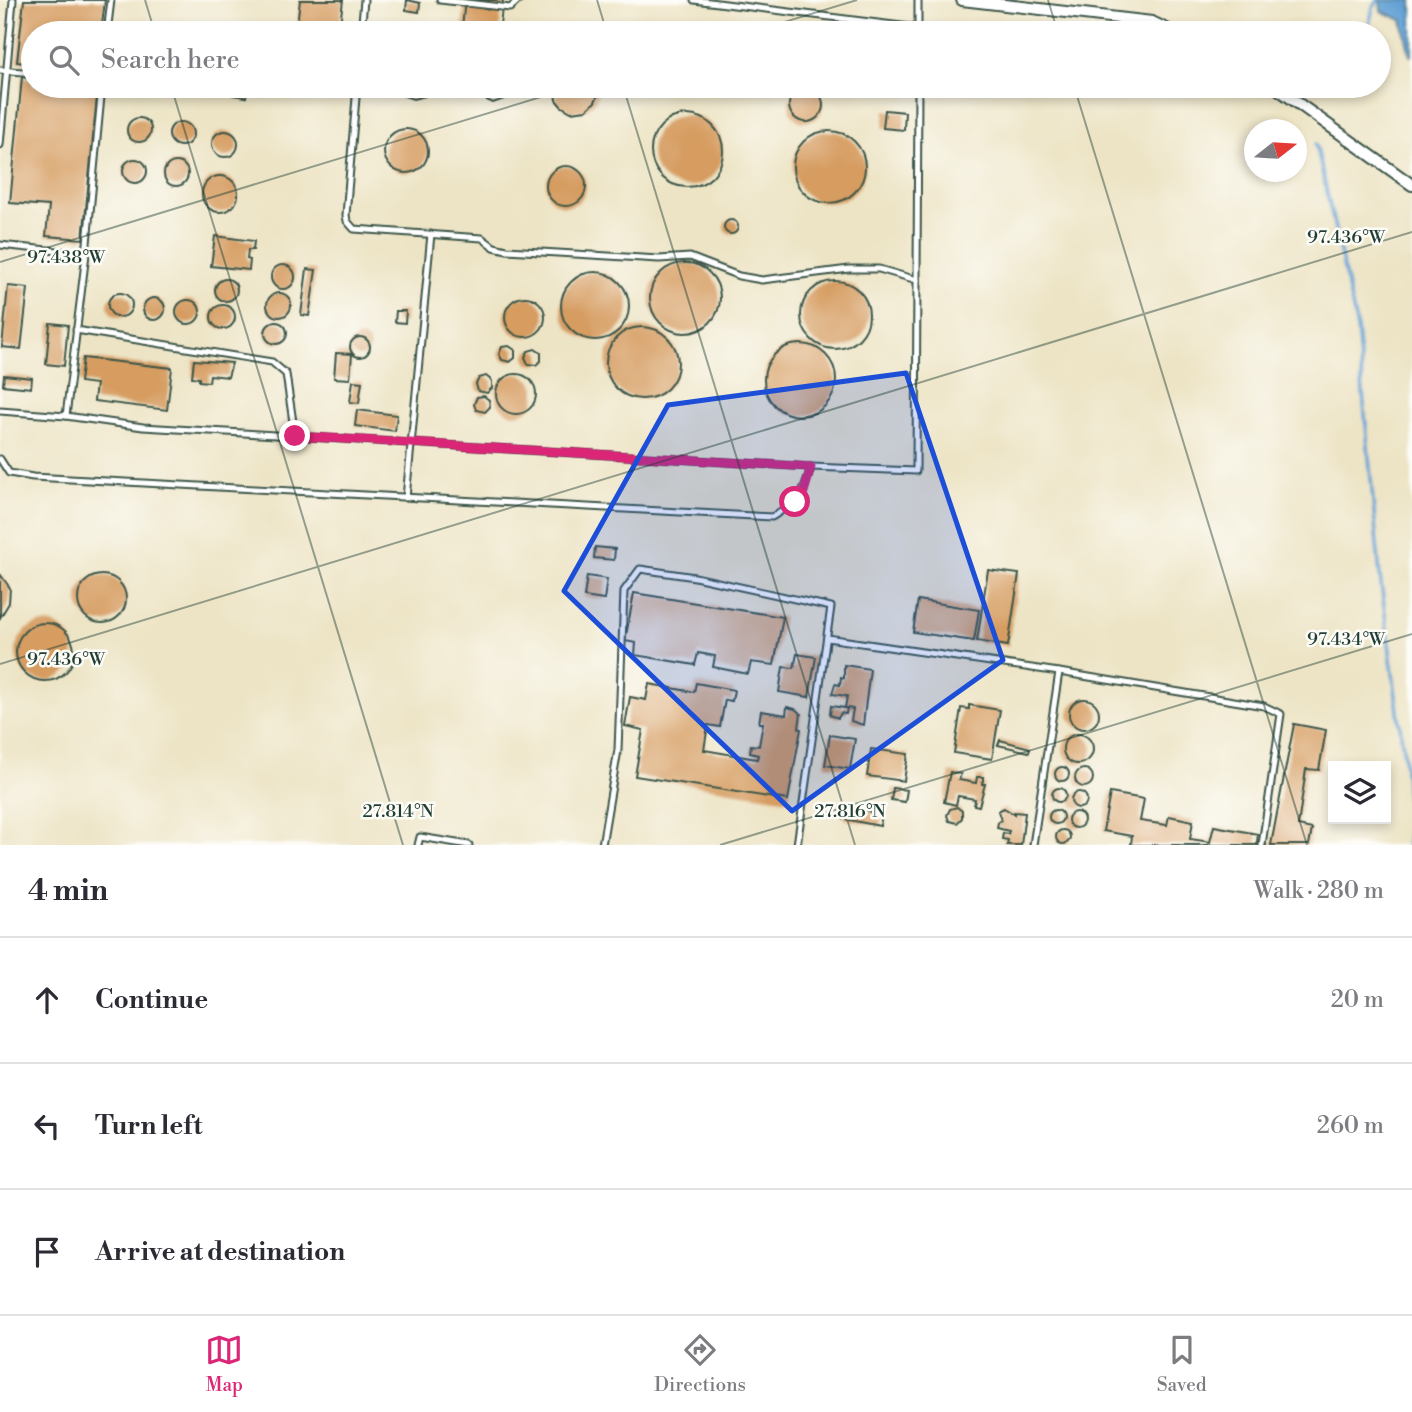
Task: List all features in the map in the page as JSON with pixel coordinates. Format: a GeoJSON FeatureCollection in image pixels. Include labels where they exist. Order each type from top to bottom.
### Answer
{"type":"FeatureCollection","features":[{"type":"Feature","properties":{"kind":"street"},"geometry":{"type":"LineString","coordinates":[[962,0],[1143,21]]}},
{"type":"Feature","properties":{"kind":"street"},"geometry":{"type":"LineString","coordinates":[[1291,98],[1412,185]]}},
{"type":"Feature","properties":{"kind":"lane"},"geometry":{"type":"LineString","coordinates":[[0,145],[3,71],[13,0]]}},
{"type":"Feature","properties":{"kind":"lane"},"geometry":{"type":"LineString","coordinates":[[108,21],[111,0]]}},
{"type":"Feature","properties":{"kind":"lane"},"geometry":{"type":"LineString","coordinates":[[362,21],[364,0]]}},
{"type":"Feature","properties":{"kind":"lane"},"geometry":{"type":"LineString","coordinates":[[440,0],[510,8],[519,0]]}},
{"type":"Feature","properties":{"kind":"lane"},"geometry":{"type":"LineString","coordinates":[[694,0],[851,21]]}},
{"type":"Feature","properties":{"kind":"lane"},"geometry":{"type":"LineString","coordinates":[[918,0],[918,21]]}},
{"type":"Feature","properties":{"kind":"lane"},"geometry":{"type":"LineString","coordinates":[[3,71],[21,72]]}},
{"type":"Feature","properties":{"kind":"lane"},"geometry":{"type":"LineString","coordinates":[[66,416],[86,254],[101,98]]}},
{"type":"Feature","properties":{"kind":"lane"},"geometry":{"type":"LineString","coordinates":[[356,98],[347,221],[354,229],[482,237],[494,247],[507,250],[659,259],[690,257],[738,276],[762,280],[849,269],[878,269],[917,280]]}},
{"type":"Feature","properties":{"kind":"lane"},"geometry":{"type":"LineString","coordinates":[[0,411],[66,416],[143,427],[916,471],[918,98]]}},
{"type":"Feature","properties":{"kind":"lane"},"geometry":{"type":"LineString","coordinates":[[406,498],[431,234]]}},
{"type":"Feature","properties":{"kind":"lane"},"geometry":{"type":"LineString","coordinates":[[0,245],[86,254]]}},
{"type":"Feature","properties":{"kind":"lane"},"geometry":{"type":"LineString","coordinates":[[76,330],[272,362],[286,374],[295,436]]}},
{"type":"Feature","properties":{"kind":"lane"},"geometry":{"type":"LineString","coordinates":[[0,458],[9,473],[33,478],[772,517],[795,502],[804,492],[811,467]]}},
{"type":"Feature","properties":{"kind":"lane"},"geometry":{"type":"LineString","coordinates":[[602,845],[618,750],[624,591],[640,569],[695,577],[831,607],[797,845]]}},
{"type":"Feature","properties":{"kind":"lane"},"geometry":{"type":"LineString","coordinates":[[827,638],[1264,706],[1282,714],[1262,845]]}},
{"type":"Feature","properties":{"kind":"lane"},"geometry":{"type":"LineString","coordinates":[[1033,845],[1059,672]]}},
{"type":"Feature","properties":{"kind":"lane"},"geometry":{"type":"LineString","coordinates":[[418,845],[420,837],[469,845]]}},
{"type":"Feature","properties":{"kind":"highlighted area"},"geometry":{"type":"Polygon","coordinates":[[[906,373],[1003,660],[792,811],[564,591],[668,405],[906,373]]]}},
{"type":"Feature","properties":{"kind":"water"},"geometry":{"type":"Polygon","coordinates":[[[1380,0],[1412,0],[1412,56],[1402,20],[1381,11],[1380,0]]]}},
{"type":"Feature","properties":{"kind":"building"},"geometry":{"type":"Polygon","coordinates":[[[24,0],[105,0],[102,21],[22,21],[24,0]]]}},
{"type":"Feature","properties":{"kind":"building"},"geometry":{"type":"Polygon","coordinates":[[[300,0],[343,0],[340,21],[297,21],[300,0]]]}},
{"type":"Feature","properties":{"kind":"building"},"geometry":{"type":"Polygon","coordinates":[[[407,0],[420,3],[419,12],[406,10],[407,0]]]}},
{"type":"Feature","properties":{"kind":"building"},"geometry":{"type":"Polygon","coordinates":[[[465,0],[503,0],[500,21],[463,21],[465,0]]]}},
{"type":"Feature","properties":{"kind":"building"},"geometry":{"type":"Polygon","coordinates":[[[21,27],[21,62],[17,62],[21,27]]]}},
{"type":"Feature","properties":{"kind":"building"},"geometry":{"type":"Polygon","coordinates":[[[21,88],[21,98],[97,98],[83,239],[46,236],[49,206],[10,203],[21,88]]]}},
{"type":"Feature","properties":{"kind":"building"},"geometry":{"type":"Polygon","coordinates":[[[482,98],[507,98],[493,103],[482,98]]]}},
{"type":"Feature","properties":{"kind":"building"},"geometry":{"type":"Polygon","coordinates":[[[597,98],[586,110],[571,112],[556,100],[597,98]]]}},
{"type":"Feature","properties":{"kind":"building"},"geometry":{"type":"Polygon","coordinates":[[[792,98],[821,99],[823,105],[818,117],[806,122],[794,117],[789,105],[792,98]]]}},
{"type":"Feature","properties":{"kind":"building"},"geometry":{"type":"Polygon","coordinates":[[[885,110],[905,112],[904,130],[883,128],[885,110]]]}},
{"type":"Feature","properties":{"kind":"building"},"geometry":{"type":"Polygon","coordinates":[[[687,115],[707,121],[717,131],[723,151],[717,171],[707,181],[687,187],[667,181],[657,171],[651,151],[657,131],[667,121],[687,115]]]}},
{"type":"Feature","properties":{"kind":"building"},"geometry":{"type":"Polygon","coordinates":[[[139,118],[150,125],[151,130],[144,141],[139,142],[128,135],[127,130],[134,119],[139,118]]]}},
{"type":"Feature","properties":{"kind":"building"},"geometry":{"type":"Polygon","coordinates":[[[181,122],[190,125],[193,134],[190,143],[181,146],[172,143],[169,134],[172,125],[181,122]]]}},
{"type":"Feature","properties":{"kind":"building"},"geometry":{"type":"Polygon","coordinates":[[[406,129],[415,130],[422,135],[427,142],[427,160],[422,167],[415,172],[406,173],[397,172],[390,167],[385,160],[384,151],[385,142],[390,135],[397,130],[406,129]]]}},
{"type":"Feature","properties":{"kind":"building"},"geometry":{"type":"Polygon","coordinates":[[[225,131],[234,135],[238,144],[234,153],[225,157],[216,153],[212,144],[216,135],[225,131]]]}},
{"type":"Feature","properties":{"kind":"building"},"geometry":{"type":"Polygon","coordinates":[[[822,131],[836,131],[855,141],[865,160],[865,174],[855,193],[836,203],[822,203],[803,193],[793,174],[793,160],[803,141],[822,131]]]}},
{"type":"Feature","properties":{"kind":"building"},"geometry":{"type":"Polygon","coordinates":[[[135,159],[143,163],[147,171],[143,179],[135,183],[127,179],[123,171],[127,163],[135,159]]]}},
{"type":"Feature","properties":{"kind":"building"},"geometry":{"type":"Polygon","coordinates":[[[176,162],[184,166],[188,174],[184,182],[176,186],[168,182],[164,174],[168,166],[176,162]]]}},
{"type":"Feature","properties":{"kind":"building"},"geometry":{"type":"Polygon","coordinates":[[[566,166],[574,167],[580,172],[585,178],[585,194],[580,200],[574,205],[566,206],[558,205],[552,200],[547,194],[546,186],[547,178],[552,172],[558,167],[566,166]]]}},
{"type":"Feature","properties":{"kind":"building"},"geometry":{"type":"Polygon","coordinates":[[[220,176],[233,181],[238,194],[233,207],[220,212],[207,207],[202,194],[207,181],[220,176]]]}},
{"type":"Feature","properties":{"kind":"building"},"geometry":{"type":"Polygon","coordinates":[[[728,220],[734,220],[738,227],[734,234],[728,234],[724,230],[724,224],[728,220]]]}},
{"type":"Feature","properties":{"kind":"building"},"geometry":{"type":"Polygon","coordinates":[[[215,236],[254,241],[253,250],[248,250],[249,270],[211,266],[215,236]]]}},
{"type":"Feature","properties":{"kind":"building"},"geometry":{"type":"Polygon","coordinates":[[[685,263],[710,273],[720,298],[710,323],[685,333],[660,323],[650,298],[660,273],[685,263]]]}},
{"type":"Feature","properties":{"kind":"building"},"geometry":{"type":"Polygon","coordinates":[[[283,265],[294,272],[295,277],[288,288],[283,289],[272,282],[271,277],[278,266],[283,265]]]}},
{"type":"Feature","properties":{"kind":"building"},"geometry":{"type":"Polygon","coordinates":[[[307,269],[316,270],[309,316],[301,315],[307,269]]]}},
{"type":"Feature","properties":{"kind":"building"},"geometry":{"type":"Polygon","coordinates":[[[588,272],[602,272],[614,277],[624,287],[629,306],[624,325],[614,335],[602,340],[588,340],[576,335],[566,325],[561,313],[561,299],[566,287],[576,277],[588,272]]]}},
{"type":"Feature","properties":{"kind":"building"},"geometry":{"type":"Polygon","coordinates":[[[226,279],[236,286],[237,290],[230,300],[226,301],[216,294],[215,290],[222,280],[226,279]]]}},
{"type":"Feature","properties":{"kind":"building"},"geometry":{"type":"Polygon","coordinates":[[[828,281],[842,281],[854,286],[864,296],[869,315],[864,334],[854,344],[842,349],[828,349],[816,344],[806,334],[801,322],[801,308],[806,296],[816,286],[828,281]]]}},
{"type":"Feature","properties":{"kind":"building"},"geometry":{"type":"Polygon","coordinates":[[[8,286],[28,288],[21,349],[2,347],[8,286]]]}},
{"type":"Feature","properties":{"kind":"building"},"geometry":{"type":"Polygon","coordinates":[[[120,293],[131,300],[132,305],[125,316],[120,317],[109,310],[108,305],[115,294],[120,293]]]}},
{"type":"Feature","properties":{"kind":"building"},"geometry":{"type":"Polygon","coordinates":[[[279,293],[287,297],[291,305],[287,313],[279,317],[271,313],[267,305],[271,297],[279,293]]]}},
{"type":"Feature","properties":{"kind":"building"},"geometry":{"type":"Polygon","coordinates":[[[525,297],[533,298],[539,303],[544,309],[544,325],[539,331],[533,336],[525,337],[517,336],[511,331],[506,325],[505,317],[506,309],[511,303],[517,298],[525,297]]]}},
{"type":"Feature","properties":{"kind":"building"},"geometry":{"type":"Polygon","coordinates":[[[154,298],[162,301],[165,309],[162,317],[154,320],[146,317],[143,309],[146,301],[154,298]]]}},
{"type":"Feature","properties":{"kind":"building"},"geometry":{"type":"Polygon","coordinates":[[[188,300],[197,303],[200,312],[197,321],[188,324],[179,321],[176,312],[179,303],[188,300]]]}},
{"type":"Feature","properties":{"kind":"building"},"geometry":{"type":"Polygon","coordinates":[[[223,305],[231,309],[235,317],[231,325],[223,329],[215,325],[211,317],[215,309],[223,305]]]}},
{"type":"Feature","properties":{"kind":"building"},"geometry":{"type":"Polygon","coordinates":[[[396,311],[406,311],[405,323],[395,322],[396,311]]]}},
{"type":"Feature","properties":{"kind":"building"},"geometry":{"type":"Polygon","coordinates":[[[272,322],[280,322],[287,329],[287,337],[280,344],[272,344],[265,337],[265,329],[272,322]]]}},
{"type":"Feature","properties":{"kind":"building"},"geometry":{"type":"Polygon","coordinates":[[[50,323],[68,325],[64,366],[46,364],[50,323]]]}},
{"type":"Feature","properties":{"kind":"building"},"geometry":{"type":"Polygon","coordinates":[[[642,327],[662,333],[672,343],[678,363],[672,383],[662,393],[642,399],[622,393],[612,383],[606,363],[612,343],[622,333],[642,327]]]}},
{"type":"Feature","properties":{"kind":"building"},"geometry":{"type":"Polygon","coordinates":[[[360,337],[367,340],[370,347],[367,354],[360,357],[353,354],[350,347],[353,340],[360,337]]]}},
{"type":"Feature","properties":{"kind":"building"},"geometry":{"type":"Polygon","coordinates":[[[800,344],[820,350],[830,360],[836,380],[830,400],[820,410],[800,416],[780,410],[770,400],[764,380],[770,360],[780,350],[800,344]]]}},
{"type":"Feature","properties":{"kind":"building"},"geometry":{"type":"Polygon","coordinates":[[[509,346],[515,350],[515,358],[510,362],[502,360],[499,354],[502,347],[509,346]]]}},
{"type":"Feature","properties":{"kind":"building"},"geometry":{"type":"Polygon","coordinates":[[[535,349],[541,353],[541,361],[536,365],[528,364],[525,357],[528,351],[535,349]]]}},
{"type":"Feature","properties":{"kind":"building"},"geometry":{"type":"Polygon","coordinates":[[[336,353],[352,354],[350,379],[334,378],[336,353]]]}},
{"type":"Feature","properties":{"kind":"building"},"geometry":{"type":"Polygon","coordinates":[[[83,358],[172,368],[167,410],[94,401],[96,384],[80,382],[83,358]]]}},
{"type":"Feature","properties":{"kind":"building"},"geometry":{"type":"Polygon","coordinates":[[[194,360],[232,363],[228,377],[210,375],[209,382],[192,377],[194,360]]]}},
{"type":"Feature","properties":{"kind":"building"},"geometry":{"type":"Polygon","coordinates":[[[516,374],[524,375],[530,380],[535,386],[535,402],[530,408],[524,413],[516,414],[508,413],[502,408],[497,402],[496,394],[497,386],[502,380],[508,375],[516,374]]]}},
{"type":"Feature","properties":{"kind":"building"},"geometry":{"type":"Polygon","coordinates":[[[4,375],[32,378],[31,388],[3,385],[4,375]]]}},
{"type":"Feature","properties":{"kind":"building"},"geometry":{"type":"Polygon","coordinates":[[[486,376],[492,381],[492,388],[487,393],[478,391],[476,384],[479,378],[486,376]]]}},
{"type":"Feature","properties":{"kind":"building"},"geometry":{"type":"Polygon","coordinates":[[[353,381],[362,382],[359,403],[350,402],[353,381]]]}},
{"type":"Feature","properties":{"kind":"building"},"geometry":{"type":"Polygon","coordinates":[[[484,396],[489,400],[490,407],[485,412],[476,410],[474,404],[477,397],[484,396]]]}},
{"type":"Feature","properties":{"kind":"building"},"geometry":{"type":"Polygon","coordinates":[[[357,410],[397,415],[395,431],[355,426],[357,410]]]}},
{"type":"Feature","properties":{"kind":"building"},"geometry":{"type":"Polygon","coordinates":[[[595,547],[615,549],[614,560],[594,558],[595,547]]]}},
{"type":"Feature","properties":{"kind":"building"},"geometry":{"type":"Polygon","coordinates":[[[988,570],[1019,574],[1008,646],[977,641],[988,570]]]}},
{"type":"Feature","properties":{"kind":"building"},"geometry":{"type":"Polygon","coordinates":[[[0,574],[10,588],[9,603],[0,618],[0,574]]]}},
{"type":"Feature","properties":{"kind":"building"},"geometry":{"type":"Polygon","coordinates":[[[102,575],[111,576],[119,582],[125,590],[125,608],[119,616],[111,622],[102,623],[93,622],[85,616],[79,608],[78,599],[79,590],[85,582],[93,576],[102,575]]]}},
{"type":"Feature","properties":{"kind":"building"},"geometry":{"type":"Polygon","coordinates":[[[587,576],[607,579],[604,600],[584,597],[587,576]]]}},
{"type":"Feature","properties":{"kind":"building"},"geometry":{"type":"Polygon","coordinates":[[[634,593],[783,617],[774,665],[751,662],[748,674],[713,667],[715,656],[698,653],[695,665],[635,655],[636,643],[625,641],[634,593]]]}},
{"type":"Feature","properties":{"kind":"building"},"geometry":{"type":"Polygon","coordinates":[[[918,600],[979,610],[974,641],[913,632],[918,600]]]}},
{"type":"Feature","properties":{"kind":"building"},"geometry":{"type":"Polygon","coordinates":[[[45,623],[61,628],[69,636],[74,652],[69,668],[61,676],[45,681],[29,676],[21,668],[16,652],[21,636],[29,628],[45,623]]]}},
{"type":"Feature","properties":{"kind":"building"},"geometry":{"type":"Polygon","coordinates":[[[797,654],[816,657],[809,697],[779,692],[783,667],[794,668],[797,654]]]}},
{"type":"Feature","properties":{"kind":"building"},"geometry":{"type":"Polygon","coordinates":[[[844,665],[870,669],[863,725],[851,721],[853,709],[847,708],[846,714],[841,713],[838,718],[830,715],[831,706],[845,708],[847,696],[832,694],[835,684],[840,685],[841,677],[844,678],[844,665]]]}},
{"type":"Feature","properties":{"kind":"building"},"geometry":{"type":"Polygon","coordinates":[[[696,683],[734,690],[732,701],[725,700],[720,727],[708,725],[704,750],[757,759],[758,755],[750,753],[751,745],[759,746],[763,723],[759,723],[761,711],[786,715],[787,707],[801,714],[801,729],[788,800],[635,776],[643,730],[625,726],[630,697],[646,700],[649,684],[694,692],[696,683]]]}},
{"type":"Feature","properties":{"kind":"building"},"geometry":{"type":"Polygon","coordinates":[[[1084,699],[1090,700],[1098,708],[1098,720],[1090,728],[1084,729],[1078,728],[1070,720],[1069,714],[1070,708],[1078,700],[1084,699]]]}},
{"type":"Feature","properties":{"kind":"building"},"geometry":{"type":"Polygon","coordinates":[[[969,705],[1000,710],[992,759],[954,753],[961,708],[969,709],[969,705]]]}},
{"type":"Feature","properties":{"kind":"building"},"geometry":{"type":"Polygon","coordinates":[[[1294,724],[1326,730],[1319,770],[1306,769],[1298,826],[1312,829],[1309,845],[1271,845],[1294,724]]]}},
{"type":"Feature","properties":{"kind":"building"},"geometry":{"type":"Polygon","coordinates":[[[1078,734],[1084,735],[1092,743],[1092,755],[1084,763],[1078,764],[1072,763],[1064,755],[1063,749],[1064,743],[1072,735],[1078,734]]]}},
{"type":"Feature","properties":{"kind":"building"},"geometry":{"type":"Polygon","coordinates":[[[830,735],[855,739],[850,769],[825,765],[830,735]]]}},
{"type":"Feature","properties":{"kind":"building"},"geometry":{"type":"Polygon","coordinates":[[[1000,740],[1030,748],[1029,752],[998,745],[1000,740]]]}},
{"type":"Feature","properties":{"kind":"building"},"geometry":{"type":"Polygon","coordinates":[[[871,749],[908,754],[904,781],[867,776],[871,749]]]}},
{"type":"Feature","properties":{"kind":"building"},"geometry":{"type":"Polygon","coordinates":[[[1059,767],[1065,767],[1069,774],[1065,781],[1059,781],[1055,777],[1055,771],[1059,767]]]}},
{"type":"Feature","properties":{"kind":"building"},"geometry":{"type":"Polygon","coordinates":[[[1084,769],[1090,772],[1093,778],[1090,784],[1084,787],[1078,784],[1075,778],[1078,772],[1084,769]]]}},
{"type":"Feature","properties":{"kind":"building"},"geometry":{"type":"Polygon","coordinates":[[[950,772],[961,774],[959,780],[976,783],[977,777],[984,777],[982,784],[985,784],[979,806],[974,805],[975,799],[958,796],[956,805],[944,802],[950,772]]]}},
{"type":"Feature","properties":{"kind":"building"},"geometry":{"type":"Polygon","coordinates":[[[893,788],[907,790],[905,802],[891,800],[893,788]]]}},
{"type":"Feature","properties":{"kind":"building"},"geometry":{"type":"Polygon","coordinates":[[[1056,788],[1062,788],[1066,795],[1062,802],[1056,802],[1052,798],[1052,792],[1056,788]]]}},
{"type":"Feature","properties":{"kind":"building"},"geometry":{"type":"Polygon","coordinates":[[[1079,792],[1087,800],[1079,808],[1071,800],[1079,792]]]}},
{"type":"Feature","properties":{"kind":"building"},"geometry":{"type":"Polygon","coordinates":[[[1110,793],[1144,799],[1140,821],[1167,825],[1169,816],[1193,821],[1190,839],[1210,842],[1214,826],[1258,834],[1257,842],[1267,845],[1131,845],[1132,836],[1103,831],[1110,793]]]}},
{"type":"Feature","properties":{"kind":"building"},"geometry":{"type":"Polygon","coordinates":[[[846,807],[882,814],[880,826],[844,819],[846,807]]]}},
{"type":"Feature","properties":{"kind":"building"},"geometry":{"type":"Polygon","coordinates":[[[957,807],[962,811],[962,818],[957,823],[949,821],[947,815],[950,809],[957,807]]]}},
{"type":"Feature","properties":{"kind":"building"},"geometry":{"type":"Polygon","coordinates":[[[1004,808],[1014,814],[1025,813],[1021,845],[1007,845],[1008,840],[1002,839],[1003,833],[1008,834],[1009,831],[997,828],[1001,820],[998,811],[1004,808]]]}},
{"type":"Feature","properties":{"kind":"building"},"geometry":{"type":"Polygon","coordinates":[[[1056,810],[1061,812],[1061,822],[1056,824],[1051,822],[1049,817],[1051,812],[1056,810]]]}},
{"type":"Feature","properties":{"kind":"building"},"geometry":{"type":"Polygon","coordinates":[[[1076,812],[1082,814],[1082,826],[1076,828],[1070,826],[1068,820],[1070,814],[1076,812]]]}},
{"type":"Feature","properties":{"kind":"building"},"geometry":{"type":"Polygon","coordinates":[[[1063,830],[1068,832],[1068,842],[1063,844],[1058,842],[1056,837],[1058,832],[1063,830]]]}},
{"type":"Feature","properties":{"kind":"waterway"},"geometry":{"type":"LineString","coordinates":[[1370,21],[1378,0]]}},
{"type":"Feature","properties":{"kind":"waterway"},"geometry":{"type":"LineString","coordinates":[[1316,144],[1357,328],[1380,576],[1404,756],[1409,825],[1407,845]]}},
{"type":"Feature","properties":{"kind":"route"},"geometry":{"type":"LineString","coordinates":[[295,436],[811,467],[804,492],[795,502]]}}]}
